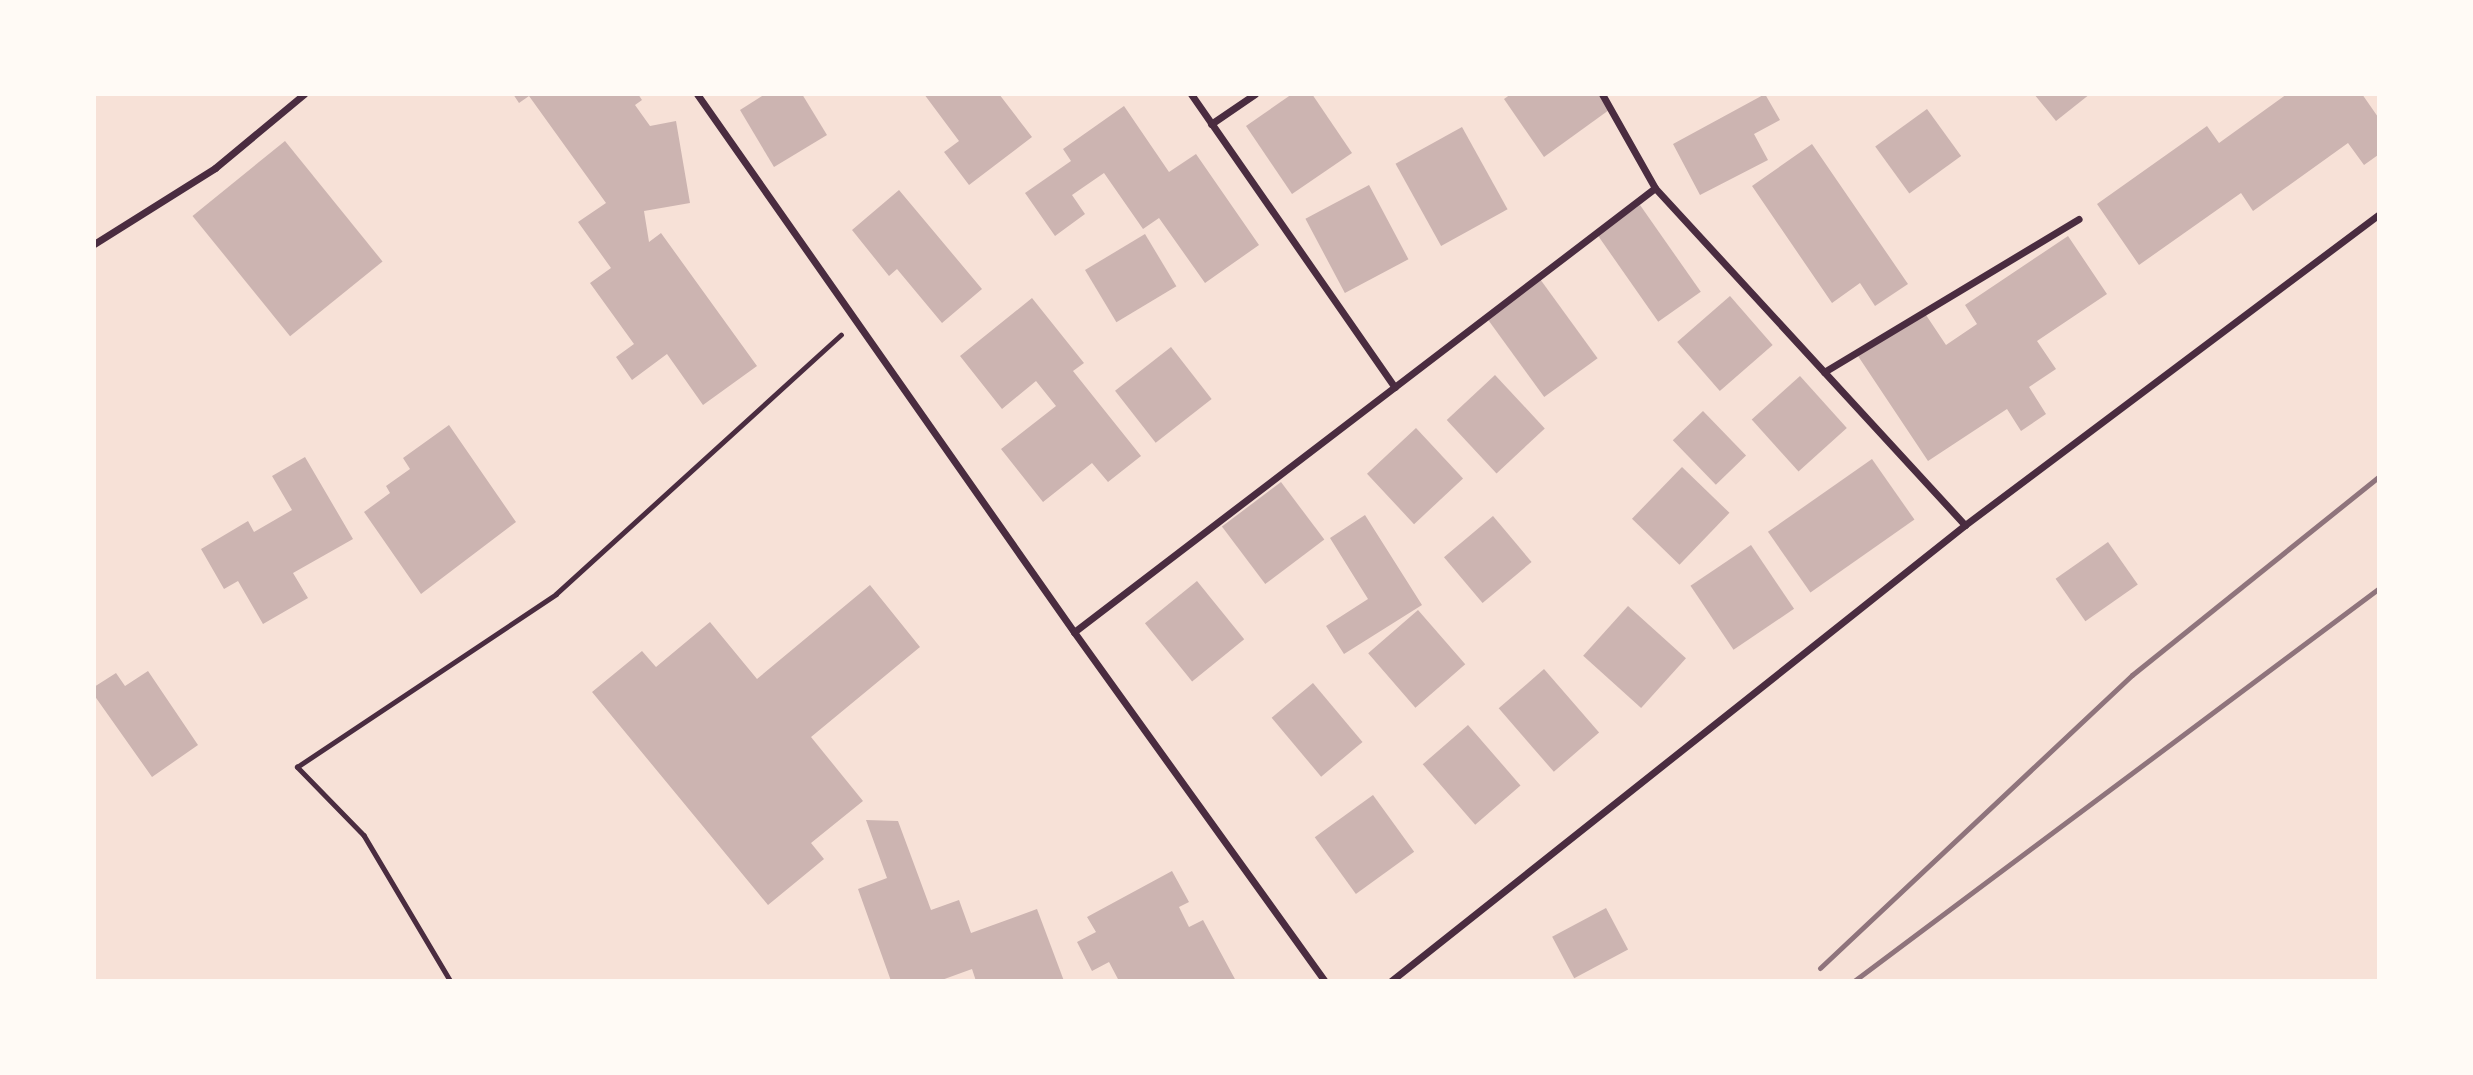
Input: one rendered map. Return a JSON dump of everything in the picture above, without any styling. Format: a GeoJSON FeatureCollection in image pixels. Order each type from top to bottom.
{"type":"FeatureCollection","features":[{"type":"Feature","properties":{"kind":"street"},"geometry":{"type":"LineString","coordinates":[[94,244],[215,168],[304,94]]}},
{"type":"Feature","properties":{"kind":"street"},"geometry":{"type":"LineString","coordinates":[[697,94],[858,320],[1074,632],[1325,981]]}},
{"type":"Feature","properties":{"kind":"street"},"geometry":{"type":"LineString","coordinates":[[1191,94],[1395,387]]}},
{"type":"Feature","properties":{"kind":"street"},"geometry":{"type":"LineString","coordinates":[[1211,124],[1255,94]]}},
{"type":"Feature","properties":{"kind":"street"},"geometry":{"type":"LineString","coordinates":[[1602,94],[1655,188],[1965,525]]}},
{"type":"Feature","properties":{"kind":"street"},"geometry":{"type":"LineString","coordinates":[[1074,632],[1655,188]]}},
{"type":"Feature","properties":{"kind":"street"},"geometry":{"type":"LineString","coordinates":[[1391,981],[1965,525],[2378,215]]}},
{"type":"Feature","properties":{"kind":"street"},"geometry":{"type":"LineString","coordinates":[[1824,372],[2079,219]]}},
{"type":"Feature","properties":{"kind":"path"},"geometry":{"type":"LineString","coordinates":[[450,981],[364,836],[297,767],[556,594],[858,320]]}},
{"type":"Feature","properties":{"kind":"building"},"geometry":{"type":"Polygon","coordinates":[[[513,94],[638,94],[642,100],[635,105],[650,126],[676,121],[690,203],[644,211],[649,242],[661,233],[757,366],[703,405],[667,354],[632,380],[616,357],[634,344],[590,283],[611,268],[578,222],[606,203],[529,96],[519,103],[513,94]]]}},
{"type":"Feature","properties":{"kind":"building"},"geometry":{"type":"Polygon","coordinates":[[[765,94],[802,94],[827,135],[774,167],[740,110],[765,94]]]}},
{"type":"Feature","properties":{"kind":"building"},"geometry":{"type":"Polygon","coordinates":[[[924,94],[999,94],[1032,137],[969,185],[944,152],[959,141],[924,94]]]}},
{"type":"Feature","properties":{"kind":"building"},"geometry":{"type":"Polygon","coordinates":[[[1292,94],[1312,94],[1352,153],[1292,194],[1246,126],[1292,94]]]}},
{"type":"Feature","properties":{"kind":"building"},"geometry":{"type":"Polygon","coordinates":[[[1511,94],[1598,94],[1609,110],[1544,157],[1504,99],[1511,94]]]}},
{"type":"Feature","properties":{"kind":"building"},"geometry":{"type":"Polygon","coordinates":[[[1765,94],[1780,120],[1754,134],[1768,160],[1700,195],[1673,144],[1765,94]]]}},
{"type":"Feature","properties":{"kind":"building"},"geometry":{"type":"Polygon","coordinates":[[[2034,94],[2090,94],[2056,121],[2034,94]]]}},
{"type":"Feature","properties":{"kind":"building"},"geometry":{"type":"Polygon","coordinates":[[[2287,94],[2362,94],[2378,117],[2378,155],[2364,165],[2348,143],[2253,211],[2241,193],[2139,265],[2097,204],[2207,126],[2219,143],[2287,94]]]}},
{"type":"Feature","properties":{"kind":"building"},"geometry":{"type":"Polygon","coordinates":[[[1124,106],[1169,172],[1196,154],[1259,245],[1205,283],[1159,218],[1143,229],[1104,173],[1072,195],[1085,214],[1055,236],[1025,193],[1071,161],[1063,149],[1124,106]]]}},
{"type":"Feature","properties":{"kind":"building"},"geometry":{"type":"Polygon","coordinates":[[[1927,109],[1961,156],[1909,194],[1875,147],[1927,109]]]}},
{"type":"Feature","properties":{"kind":"building"},"geometry":{"type":"Polygon","coordinates":[[[1462,127],[1508,209],[1441,246],[1396,164],[1462,127]]]}},
{"type":"Feature","properties":{"kind":"building"},"geometry":{"type":"Polygon","coordinates":[[[285,141],[383,261],[290,336],[193,216],[285,141]]]}},
{"type":"Feature","properties":{"kind":"building"},"geometry":{"type":"Polygon","coordinates":[[[1812,144],[1908,284],[1875,306],[1860,283],[1832,303],[1752,186],[1812,144]]]}},
{"type":"Feature","properties":{"kind":"building"},"geometry":{"type":"Polygon","coordinates":[[[1369,185],[1408,259],[1345,293],[1305,219],[1369,185]]]}},
{"type":"Feature","properties":{"kind":"building"},"geometry":{"type":"Polygon","coordinates":[[[899,190],[982,289],[942,323],[897,269],[889,276],[852,230],[899,190]]]}},
{"type":"Feature","properties":{"kind":"building"},"geometry":{"type":"Polygon","coordinates":[[[1640,205],[1701,292],[1658,322],[1597,235],[1640,205]]]}},
{"type":"Feature","properties":{"kind":"building"},"geometry":{"type":"Polygon","coordinates":[[[1145,234],[1176,286],[1116,322],[1085,270],[1145,234]]]}},
{"type":"Feature","properties":{"kind":"building"},"geometry":{"type":"Polygon","coordinates":[[[2068,236],[2107,294],[2037,341],[2056,369],[2029,387],[2046,414],[2021,431],[2007,409],[1928,461],[1858,356],[1924,312],[1946,345],[1977,324],[1965,305],[2068,236]]]}},
{"type":"Feature","properties":{"kind":"building"},"geometry":{"type":"Polygon","coordinates":[[[1540,279],[1598,358],[1544,397],[1487,318],[1540,279]]]}},
{"type":"Feature","properties":{"kind":"building"},"geometry":{"type":"Polygon","coordinates":[[[1730,296],[1773,345],[1720,391],[1677,342],[1730,296]]]}},
{"type":"Feature","properties":{"kind":"building"},"geometry":{"type":"Polygon","coordinates":[[[1032,298],[1084,363],[1073,371],[1141,456],[1108,482],[1092,463],[1043,502],[1001,449],[1056,406],[1036,381],[1002,409],[960,356],[1032,298]]]}},
{"type":"Feature","properties":{"kind":"building"},"geometry":{"type":"Polygon","coordinates":[[[1171,347],[1212,399],[1156,443],[1115,391],[1171,347]]]}},
{"type":"Feature","properties":{"kind":"building"},"geometry":{"type":"Polygon","coordinates":[[[1495,375],[1545,428],[1497,473],[1447,420],[1495,375]]]}},
{"type":"Feature","properties":{"kind":"building"},"geometry":{"type":"Polygon","coordinates":[[[1800,376],[1847,428],[1799,472],[1752,419],[1800,376]]]}},
{"type":"Feature","properties":{"kind":"building"},"geometry":{"type":"Polygon","coordinates":[[[1703,411],[1746,456],[1716,485],[1673,440],[1703,411]]]}},
{"type":"Feature","properties":{"kind":"building"},"geometry":{"type":"Polygon","coordinates":[[[449,425],[516,522],[421,594],[364,512],[390,493],[386,486],[410,469],[403,458],[449,425]]]}},
{"type":"Feature","properties":{"kind":"building"},"geometry":{"type":"Polygon","coordinates":[[[1416,428],[1463,478],[1414,524],[1367,474],[1416,428]]]}},
{"type":"Feature","properties":{"kind":"building"},"geometry":{"type":"Polygon","coordinates":[[[305,457],[353,539],[293,573],[308,598],[263,624],[238,581],[224,589],[201,549],[248,521],[254,532],[292,510],[272,476],[305,457]]]}},
{"type":"Feature","properties":{"kind":"building"},"geometry":{"type":"Polygon","coordinates":[[[1872,459],[1914,520],[1810,592],[1768,532],[1872,459]]]}},
{"type":"Feature","properties":{"kind":"building"},"geometry":{"type":"Polygon","coordinates":[[[1682,467],[1729,513],[1679,565],[1632,519],[1682,467]]]}},
{"type":"Feature","properties":{"kind":"building"},"geometry":{"type":"Polygon","coordinates":[[[1281,482],[1324,540],[1265,584],[1222,527],[1281,482]]]}},
{"type":"Feature","properties":{"kind":"building"},"geometry":{"type":"Polygon","coordinates":[[[1365,515],[1422,605],[1344,654],[1326,626],[1368,599],[1330,538],[1365,515]]]}},
{"type":"Feature","properties":{"kind":"building"},"geometry":{"type":"Polygon","coordinates":[[[1493,516],[1532,562],[1483,603],[1444,557],[1493,516]]]}},
{"type":"Feature","properties":{"kind":"building"},"geometry":{"type":"Polygon","coordinates":[[[2108,542],[2138,585],[2085,621],[2056,579],[2108,542]]]}},
{"type":"Feature","properties":{"kind":"building"},"geometry":{"type":"Polygon","coordinates":[[[1751,545],[1794,609],[1734,650],[1690,586],[1751,545]]]}},
{"type":"Feature","properties":{"kind":"building"},"geometry":{"type":"Polygon","coordinates":[[[1197,581],[1244,639],[1192,681],[1145,623],[1197,581]]]}},
{"type":"Feature","properties":{"kind":"building"},"geometry":{"type":"Polygon","coordinates":[[[870,585],[920,647],[811,737],[863,801],[811,843],[824,859],[768,905],[592,692],[642,651],[656,667],[710,622],[757,679],[870,585]]]}},
{"type":"Feature","properties":{"kind":"building"},"geometry":{"type":"Polygon","coordinates":[[[1628,606],[1686,658],[1641,708],[1583,656],[1628,606]]]}},
{"type":"Feature","properties":{"kind":"building"},"geometry":{"type":"Polygon","coordinates":[[[1418,610],[1465,664],[1415,708],[1368,653],[1418,610]]]}},
{"type":"Feature","properties":{"kind":"building"},"geometry":{"type":"Polygon","coordinates":[[[1544,669],[1599,732],[1554,772],[1499,708],[1544,669]]]}},
{"type":"Feature","properties":{"kind":"building"},"geometry":{"type":"Polygon","coordinates":[[[148,671],[198,745],[152,777],[94,695],[94,687],[116,673],[125,686],[148,671]]]}},
{"type":"Feature","properties":{"kind":"building"},"geometry":{"type":"Polygon","coordinates":[[[1313,683],[1362,742],[1321,777],[1272,718],[1313,683]]]}},
{"type":"Feature","properties":{"kind":"building"},"geometry":{"type":"Polygon","coordinates":[[[1468,725],[1520,785],[1475,825],[1423,764],[1468,725]]]}},
{"type":"Feature","properties":{"kind":"building"},"geometry":{"type":"Polygon","coordinates":[[[1373,795],[1414,852],[1356,894],[1315,837],[1373,795]]]}},
{"type":"Feature","properties":{"kind":"building"},"geometry":{"type":"Polygon","coordinates":[[[866,820],[898,821],[931,910],[959,900],[971,933],[1037,909],[1064,981],[976,981],[972,969],[939,981],[891,981],[858,889],[887,878],[866,820]]]}},
{"type":"Feature","properties":{"kind":"building"},"geometry":{"type":"Polygon","coordinates":[[[1172,871],[1189,902],[1179,907],[1189,927],[1203,920],[1236,981],[1119,981],[1109,962],[1092,971],[1077,942],[1096,932],[1087,917],[1172,871]]]}},
{"type":"Feature","properties":{"kind":"building"},"geometry":{"type":"Polygon","coordinates":[[[1606,908],[1628,949],[1574,978],[1552,937],[1606,908]]]}},
{"type":"Feature","properties":{"kind":"railway"},"geometry":{"type":"LineString","coordinates":[[1820,968],[2132,675],[2378,477]]}},
{"type":"Feature","properties":{"kind":"railway"},"geometry":{"type":"LineString","coordinates":[[1854,981],[2378,589]]}}]}
